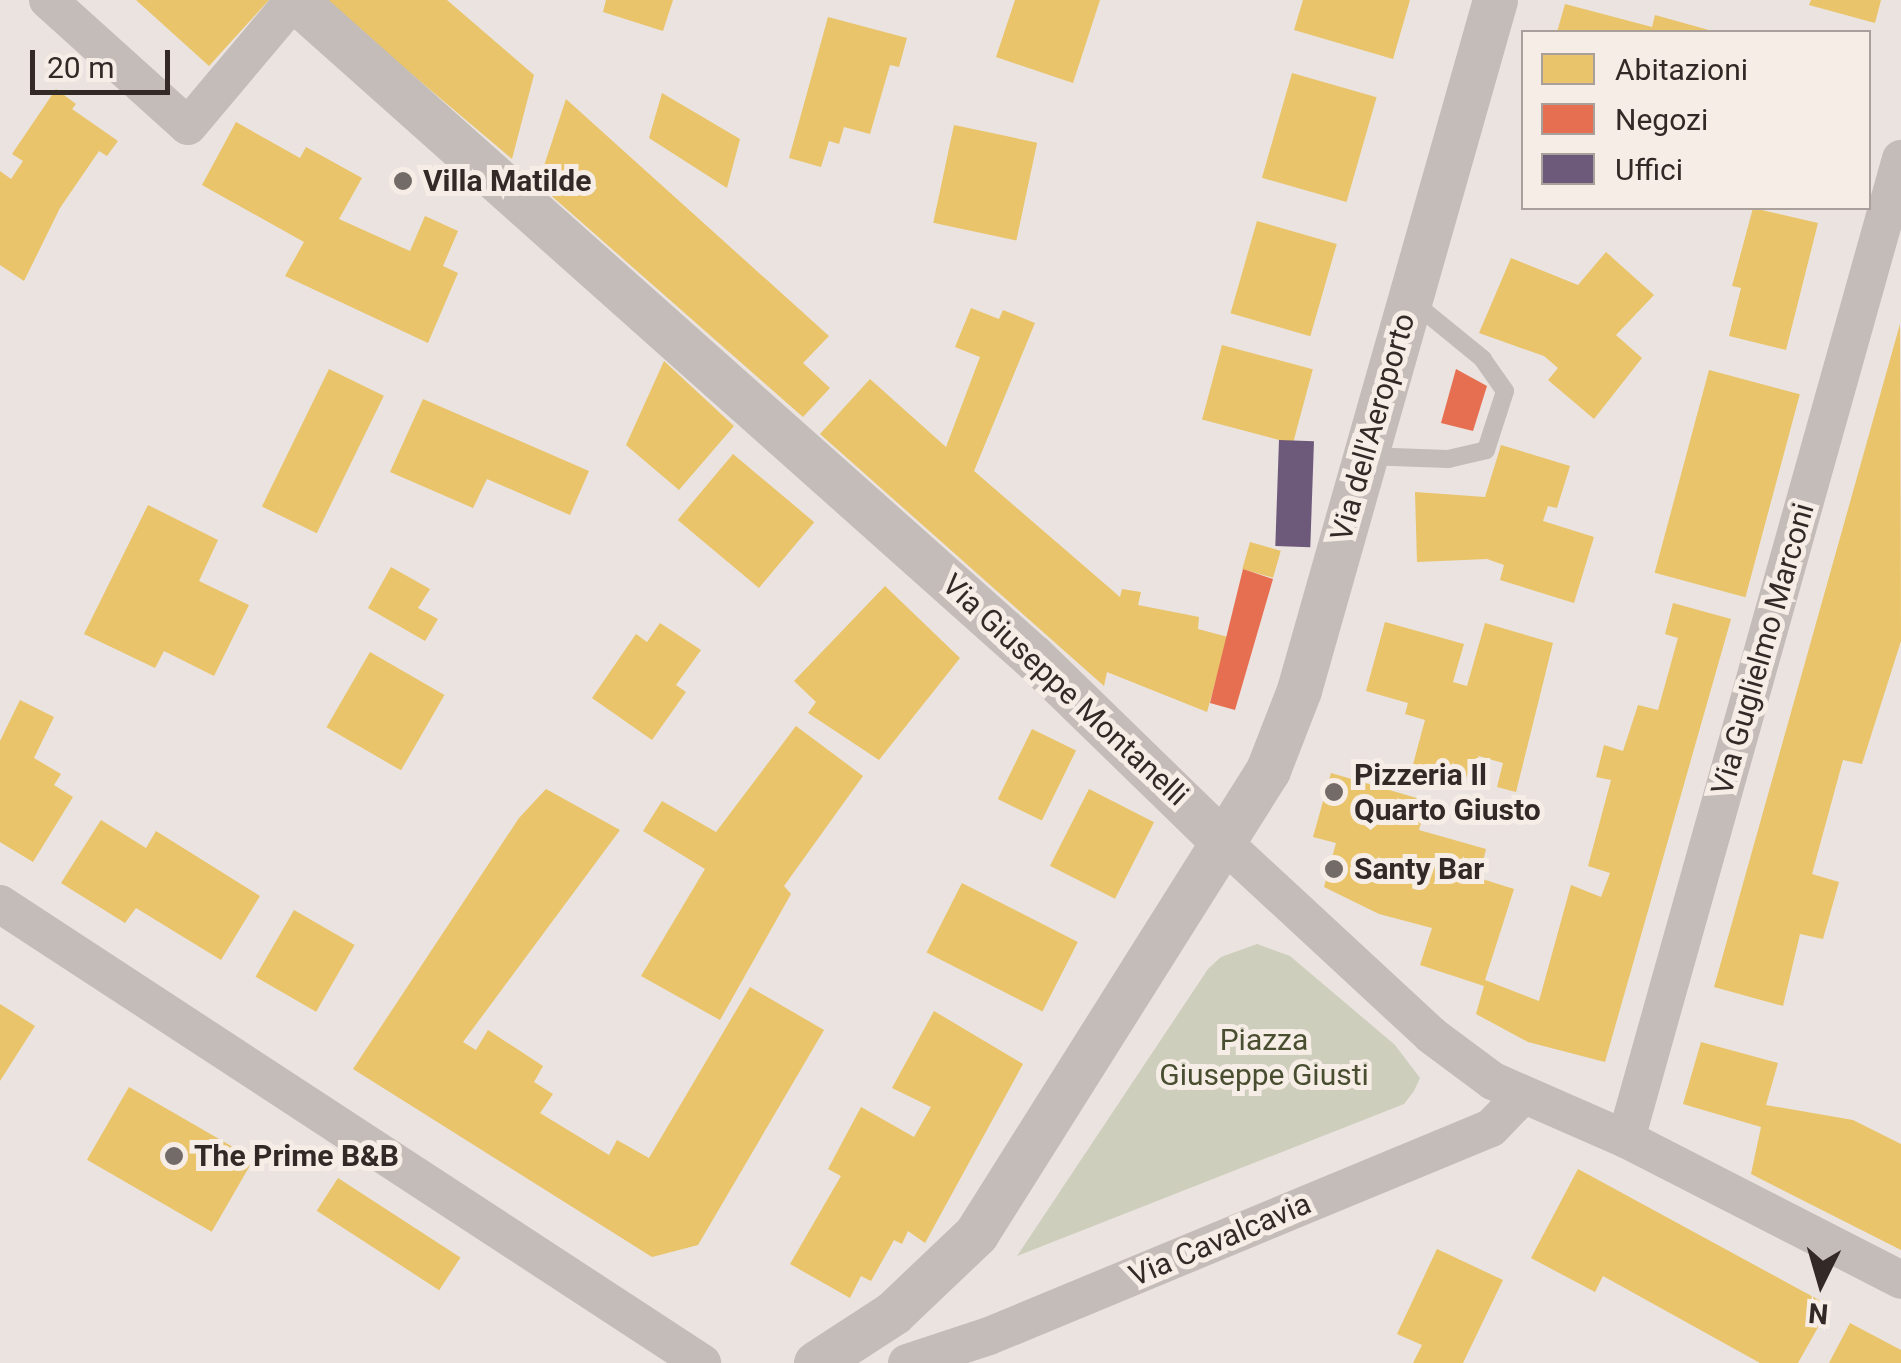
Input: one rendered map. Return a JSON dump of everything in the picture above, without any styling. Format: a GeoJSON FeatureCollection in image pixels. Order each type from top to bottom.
{"type":"FeatureCollection","features":[{"type":"Feature","properties":{"kind":"street"},"geometry":{"type":"LineString","coordinates":[[48,0],[188,126],[295,0]]}},
{"type":"Feature","properties":{"kind":"street","name":"Via Giuseppe Montanelli"},"geometry":{"type":"LineString","coordinates":[[295,0],[1033,657],[1225,844],[1430,1034],[1520,1098],[1626,1139],[1901,1280]]}},
{"type":"Feature","properties":{"kind":"street","name":"Via dell'Aeroporto"},"geometry":{"type":"LineString","coordinates":[[1225,844],[1287,727],[1495,0]]}},
{"type":"Feature","properties":{"kind":"street","name":"Via Guglielmo Marconi"},"geometry":{"type":"LineString","coordinates":[[1626,1139],[1901,159]]}},
{"type":"Feature","properties":{"kind":"street"},"geometry":{"type":"LineString","coordinates":[[816,1363],[893,1314],[976,1234],[1225,844]]}},
{"type":"Feature","properties":{"kind":"street"},"geometry":{"type":"LineString","coordinates":[[0,904],[702,1363]]}},
{"type":"Feature","properties":{"kind":"street","name":"Via Cavalcavia"},"geometry":{"type":"LineString","coordinates":[[907,1363],[1007,1328],[1491,1128],[1520,1098]]}},
{"type":"Feature","properties":{"kind":"lane"},"geometry":{"type":"LineString","coordinates":[[1364,456],[1448,459],[1486,450],[1505,391],[1483,359],[1409,300]]}},
{"type":"Feature","properties":{"kind":"green space","name":"Piazza Giuseppe Giusti"},"geometry":{"type":"Polygon","coordinates":[[[1257,944],[1290,956],[1395,1045],[1420,1078],[1404,1104],[1017,1256],[1208,969],[1221,957],[1257,944]]]}},
{"type":"Feature","properties":{"kind":"building: Abitazioni"},"geometry":{"type":"Polygon","coordinates":[[[136,0],[269,0],[209,66],[136,0]]]}},
{"type":"Feature","properties":{"kind":"building: Abitazioni"},"geometry":{"type":"Polygon","coordinates":[[[324,0],[447,0],[534,75],[512,159],[324,0]]]}},
{"type":"Feature","properties":{"kind":"building: Abitazioni"},"geometry":{"type":"Polygon","coordinates":[[[606,0],[673,0],[663,31],[603,12],[606,0]]]}},
{"type":"Feature","properties":{"kind":"building: Abitazioni"},"geometry":{"type":"Polygon","coordinates":[[[1015,0],[1100,0],[1073,83],[996,57],[1015,0]]]}},
{"type":"Feature","properties":{"kind":"building: Abitazioni"},"geometry":{"type":"Polygon","coordinates":[[[1303,0],[1410,0],[1393,59],[1294,30],[1303,0]]]}},
{"type":"Feature","properties":{"kind":"building: Abitazioni"},"geometry":{"type":"Polygon","coordinates":[[[1811,0],[1881,0],[1875,23],[1809,5],[1811,0]]]}},
{"type":"Feature","properties":{"kind":"building: Abitazioni"},"geometry":{"type":"Polygon","coordinates":[[[1565,4],[1652,27],[1655,15],[1709,30],[1558,30],[1565,4]]]}},
{"type":"Feature","properties":{"kind":"building: Abitazioni"},"geometry":{"type":"Polygon","coordinates":[[[828,17],[907,38],[899,67],[890,65],[870,134],[844,127],[839,144],[829,141],[821,167],[789,158],[828,17]]]}},
{"type":"Feature","properties":{"kind":"building: Abitazioni"},"geometry":{"type":"Polygon","coordinates":[[[1292,73],[1377,97],[1347,202],[1262,178],[1292,73]]]}},
{"type":"Feature","properties":{"kind":"building: Abitazioni"},"geometry":{"type":"Polygon","coordinates":[[[56,89],[76,104],[72,109],[118,141],[107,156],[99,151],[60,208],[24,281],[0,265],[0,171],[11,179],[23,161],[12,154],[56,89]]]}},
{"type":"Feature","properties":{"kind":"building: Abitazioni"},"geometry":{"type":"Polygon","coordinates":[[[662,93],[740,139],[727,188],[649,138],[662,93]]]}},
{"type":"Feature","properties":{"kind":"building: Abitazioni"},"geometry":{"type":"Polygon","coordinates":[[[566,99],[829,336],[803,363],[830,388],[803,417],[538,184],[566,99]]]}},
{"type":"Feature","properties":{"kind":"building: Abitazioni"},"geometry":{"type":"Polygon","coordinates":[[[236,122],[300,158],[306,147],[362,178],[339,219],[410,251],[425,216],[458,231],[443,266],[458,273],[428,343],[285,276],[304,242],[202,185],[236,122]]]}},
{"type":"Feature","properties":{"kind":"building: Abitazioni"},"geometry":{"type":"Polygon","coordinates":[[[954,125],[1037,143],[1016,240],[933,223],[954,125]]]}},
{"type":"Feature","properties":{"kind":"building: Abitazioni"},"geometry":{"type":"Polygon","coordinates":[[[1752,210],[1818,223],[1786,350],[1729,336],[1741,288],[1732,286],[1752,210]]]}},
{"type":"Feature","properties":{"kind":"building: Abitazioni"},"geometry":{"type":"Polygon","coordinates":[[[1257,221],[1337,244],[1310,336],[1231,313],[1257,221]]]}},
{"type":"Feature","properties":{"kind":"building: Abitazioni"},"geometry":{"type":"Polygon","coordinates":[[[1606,252],[1654,295],[1616,335],[1642,358],[1594,419],[1548,380],[1558,368],[1544,356],[1479,333],[1511,258],[1578,285],[1606,252]]]}},
{"type":"Feature","properties":{"kind":"building: Abitazioni"},"geometry":{"type":"Polygon","coordinates":[[[971,308],[999,319],[1003,310],[1035,323],[974,471],[1120,597],[1122,589],[1141,592],[1138,605],[1199,617],[1198,629],[1228,637],[1207,712],[1107,672],[1104,686],[820,434],[870,379],[946,447],[980,357],[955,347],[971,308]]]}},
{"type":"Feature","properties":{"kind":"building: Abitazioni"},"geometry":{"type":"Polygon","coordinates":[[[1900,324],[1901,641],[1862,764],[1843,760],[1812,874],[1839,882],[1823,939],[1800,934],[1783,1006],[1714,987],[1900,324]]]}},
{"type":"Feature","properties":{"kind":"building: Abitazioni"},"geometry":{"type":"Polygon","coordinates":[[[1222,345],[1313,369],[1293,444],[1202,419],[1222,345]]]}},
{"type":"Feature","properties":{"kind":"building: Abitazioni"},"geometry":{"type":"Polygon","coordinates":[[[664,361],[734,426],[679,490],[626,445],[664,361]]]}},
{"type":"Feature","properties":{"kind":"building: Abitazioni"},"geometry":{"type":"Polygon","coordinates":[[[329,369],[384,396],[317,533],[262,507],[329,369]]]}},
{"type":"Feature","properties":{"kind":"building: Abitazioni"},"geometry":{"type":"Polygon","coordinates":[[[1709,370],[1800,394],[1745,597],[1655,573],[1709,370]]]}},
{"type":"Feature","properties":{"kind":"building: Abitazioni"},"geometry":{"type":"Polygon","coordinates":[[[423,399],[589,471],[570,515],[487,479],[473,508],[390,472],[423,399]]]}},
{"type":"Feature","properties":{"kind":"building: Abitazioni"},"geometry":{"type":"Polygon","coordinates":[[[1501,445],[1570,466],[1557,508],[1548,506],[1543,521],[1594,537],[1574,603],[1500,580],[1504,565],[1487,559],[1417,562],[1415,492],[1485,497],[1501,445]]]}},
{"type":"Feature","properties":{"kind":"building: Abitazioni"},"geometry":{"type":"Polygon","coordinates":[[[733,454],[814,522],[759,588],[678,520],[733,454]]]}},
{"type":"Feature","properties":{"kind":"building: Abitazioni"},"geometry":{"type":"Polygon","coordinates":[[[148,505],[218,540],[199,581],[249,605],[214,676],[164,651],[155,668],[84,634],[148,505]]]}},
{"type":"Feature","properties":{"kind":"building: Abitazioni"},"geometry":{"type":"Polygon","coordinates":[[[1250,542],[1281,551],[1273,578],[1242,569],[1250,542]]]}},
{"type":"Feature","properties":{"kind":"building: Abitazioni"},"geometry":{"type":"Polygon","coordinates":[[[391,567],[430,589],[418,608],[438,619],[425,641],[368,608],[391,567]]]}},
{"type":"Feature","properties":{"kind":"building: Abitazioni"},"geometry":{"type":"Polygon","coordinates":[[[885,586],[960,658],[879,760],[808,713],[816,702],[794,681],[885,586]]]}},
{"type":"Feature","properties":{"kind":"building: Abitazioni"},"geometry":{"type":"Polygon","coordinates":[[[1673,603],[1731,619],[1605,1062],[1528,1042],[1476,1014],[1484,986],[1420,965],[1432,928],[1379,914],[1324,887],[1336,843],[1313,837],[1331,773],[1427,801],[1419,830],[1486,849],[1479,878],[1514,889],[1485,980],[1539,1001],[1571,885],[1601,897],[1610,873],[1588,866],[1611,780],[1596,777],[1604,745],[1623,751],[1638,705],[1658,710],[1678,638],[1665,634],[1673,603]]]}},
{"type":"Feature","properties":{"kind":"building: Abitazioni"},"geometry":{"type":"Polygon","coordinates":[[[1385,622],[1464,644],[1453,682],[1467,686],[1485,623],[1553,643],[1516,792],[1497,787],[1503,763],[1479,756],[1463,783],[1412,768],[1425,720],[1405,714],[1408,703],[1366,691],[1385,622]]]}},
{"type":"Feature","properties":{"kind":"building: Abitazioni"},"geometry":{"type":"Polygon","coordinates":[[[660,623],[701,650],[676,685],[686,692],[652,740],[592,698],[636,634],[647,642],[660,623]]]}},
{"type":"Feature","properties":{"kind":"building: Abitazioni"},"geometry":{"type":"Polygon","coordinates":[[[370,652],[444,695],[401,770],[326,727],[370,652]]]}},
{"type":"Feature","properties":{"kind":"building: Abitazioni"},"geometry":{"type":"Polygon","coordinates":[[[20,700],[54,717],[34,758],[61,774],[54,785],[73,797],[33,862],[0,842],[0,741],[20,700]]]}},
{"type":"Feature","properties":{"kind":"building: Abitazioni"},"geometry":{"type":"Polygon","coordinates":[[[796,726],[863,776],[784,886],[791,894],[720,1020],[641,976],[705,869],[643,831],[662,801],[716,832],[796,726]]]}},
{"type":"Feature","properties":{"kind":"building: Abitazioni"},"geometry":{"type":"Polygon","coordinates":[[[1032,729],[1076,750],[1042,821],[998,799],[1032,729]]]}},
{"type":"Feature","properties":{"kind":"building: Abitazioni"},"geometry":{"type":"Polygon","coordinates":[[[546,789],[620,830],[463,1042],[476,1050],[488,1030],[543,1066],[534,1082],[553,1094],[540,1113],[609,1155],[617,1140],[649,1158],[750,987],[824,1030],[698,1245],[652,1257],[353,1069],[519,818],[546,789]]]}},
{"type":"Feature","properties":{"kind":"building: Abitazioni"},"geometry":{"type":"Polygon","coordinates":[[[1089,789],[1154,822],[1115,899],[1050,866],[1089,789]]]}},
{"type":"Feature","properties":{"kind":"building: Abitazioni"},"geometry":{"type":"Polygon","coordinates":[[[101,820],[146,848],[156,831],[260,896],[221,960],[136,908],[125,923],[61,883],[101,820]]]}},
{"type":"Feature","properties":{"kind":"building: Abitazioni"},"geometry":{"type":"Polygon","coordinates":[[[962,883],[1078,942],[1042,1012],[927,952],[962,883]]]}},
{"type":"Feature","properties":{"kind":"building: Abitazioni"},"geometry":{"type":"Polygon","coordinates":[[[294,910],[355,945],[316,1012],[256,977],[294,910]]]}},
{"type":"Feature","properties":{"kind":"building: Abitazioni"},"geometry":{"type":"Polygon","coordinates":[[[0,1004],[35,1026],[0,1081],[0,1004]]]}},
{"type":"Feature","properties":{"kind":"building: Abitazioni"},"geometry":{"type":"Polygon","coordinates":[[[934,1011],[1023,1064],[925,1243],[908,1231],[902,1244],[894,1240],[871,1281],[861,1276],[850,1298],[790,1264],[841,1176],[828,1169],[861,1107],[914,1137],[931,1107],[892,1088],[934,1011]]]}},
{"type":"Feature","properties":{"kind":"building: Abitazioni"},"geometry":{"type":"Polygon","coordinates":[[[1701,1042],[1778,1063],[1766,1105],[1853,1120],[1901,1144],[1901,1250],[1751,1174],[1761,1127],[1683,1104],[1701,1042]]]}},
{"type":"Feature","properties":{"kind":"building: Abitazioni"},"geometry":{"type":"Polygon","coordinates":[[[129,1087],[254,1159],[212,1232],[87,1160],[129,1087]]]}},
{"type":"Feature","properties":{"kind":"building: Abitazioni"},"geometry":{"type":"Polygon","coordinates":[[[1578,1169],[1830,1306],[1798,1363],[1760,1363],[1603,1276],[1595,1292],[1531,1258],[1578,1169]]]}},
{"type":"Feature","properties":{"kind":"building: Abitazioni"},"geometry":{"type":"Polygon","coordinates":[[[338,1178],[460,1258],[439,1290],[317,1211],[338,1178]]]}},
{"type":"Feature","properties":{"kind":"building: Abitazioni"},"geometry":{"type":"Polygon","coordinates":[[[1437,1249],[1503,1280],[1463,1363],[1413,1363],[1422,1345],[1397,1334],[1437,1249]]]}},
{"type":"Feature","properties":{"kind":"building: Abitazioni"},"geometry":{"type":"Polygon","coordinates":[[[1850,1323],[1901,1350],[1901,1363],[1829,1363],[1850,1323]]]}},
{"type":"Feature","properties":{"kind":"building: Negozi"},"geometry":{"type":"Polygon","coordinates":[[[1456,369],[1487,386],[1473,431],[1441,423],[1456,369]]]}},
{"type":"Feature","properties":{"kind":"building: Negozi"},"geometry":{"type":"Polygon","coordinates":[[[1243,569],[1273,579],[1235,710],[1210,703],[1243,569]]]}},
{"type":"Feature","properties":{"kind":"building: Uffici"},"geometry":{"type":"Polygon","coordinates":[[[1279,440],[1314,441],[1310,547],[1275,546],[1279,440]]]}},
{"type":"Feature","properties":{"kind":"place","name":"Villa Matilde"},"geometry":{"type":"Point","coordinates":[403,181]}},
{"type":"Feature","properties":{"kind":"place","name":"Pizzeria Il Quarto Giusto"},"geometry":{"type":"Point","coordinates":[1334,792]}},
{"type":"Feature","properties":{"kind":"place","name":"Santy Bar"},"geometry":{"type":"Point","coordinates":[1334,869]}},
{"type":"Feature","properties":{"kind":"place","name":"The Prime B&B"},"geometry":{"type":"Point","coordinates":[174,1156]}}]}
